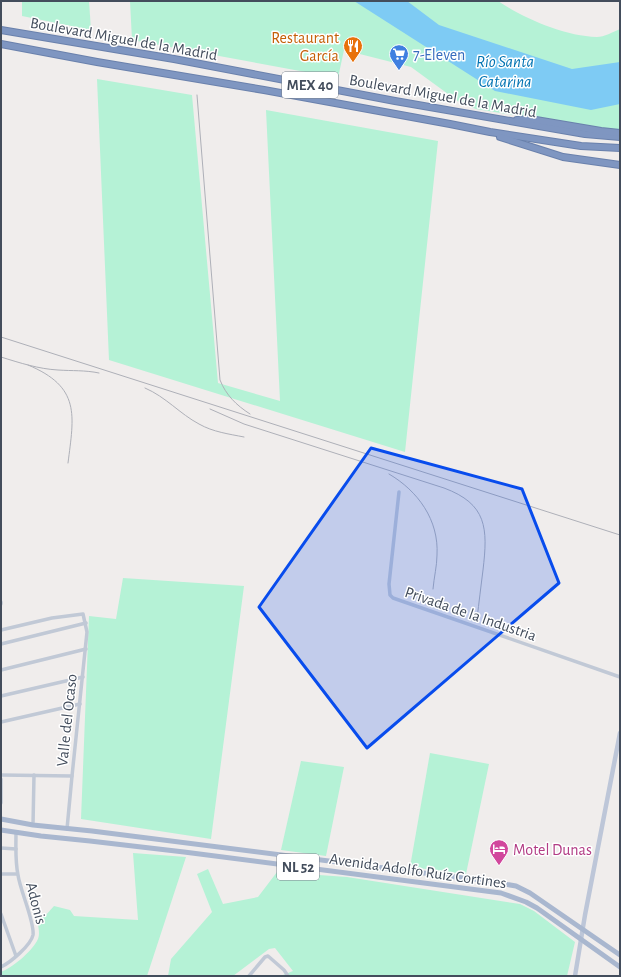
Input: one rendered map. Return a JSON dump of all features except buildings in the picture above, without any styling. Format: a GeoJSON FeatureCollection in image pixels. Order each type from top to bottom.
{"type":"FeatureCollection","features":[{"type":"Feature","properties":{"kind":"highway","name":"Boulevard Miguel de la Madrid"},"geometry":{"type":"LineString","coordinates":[[1,30],[174,59],[395,101],[585,134],[620,137]]}},
{"type":"Feature","properties":{"kind":"highway","name":"Boulevard Miguel de la Madrid"},"geometry":{"type":"LineString","coordinates":[[1,44],[103,63],[278,92],[490,132],[581,146],[620,148]]}},
{"type":"Feature","properties":{"kind":"highway"},"geometry":{"type":"LineString","coordinates":[[514,121],[530,119],[620,133]]}},
{"type":"Feature","properties":{"kind":"highway"},"geometry":{"type":"LineString","coordinates":[[490,132],[563,157],[620,165]]}},
{"type":"Feature","properties":{"kind":"main road","name":"Avenida Adolfo Ruíz Cortines"},"geometry":{"type":"LineString","coordinates":[[1,819],[33,825],[516,886],[530,893],[620,955]]}},
{"type":"Feature","properties":{"kind":"main road","name":"Avenida Adolfo Ruíz Cortines"},"geometry":{"type":"LineString","coordinates":[[1,830],[501,893],[526,902],[620,968]]}},
{"type":"Feature","properties":{"kind":"street","name":"Privada de la Industria"},"geometry":{"type":"LineString","coordinates":[[399,492],[389,584],[390,595],[393,598],[620,677]]}},
{"type":"Feature","properties":{"kind":"street","name":"Valle del Ocaso"},"geometry":{"type":"LineString","coordinates":[[1,630],[52,618],[83,614],[86,623],[86,649],[67,829]]}},
{"type":"Feature","properties":{"kind":"street"},"geometry":{"type":"LineString","coordinates":[[1,644],[86,623]]}},
{"type":"Feature","properties":{"kind":"street"},"geometry":{"type":"LineString","coordinates":[[1,670],[86,649]]}},
{"type":"Feature","properties":{"kind":"street"},"geometry":{"type":"LineString","coordinates":[[1,696],[83,677]]}},
{"type":"Feature","properties":{"kind":"street"},"geometry":{"type":"LineString","coordinates":[[1,722],[80,704]]}},
{"type":"Feature","properties":{"kind":"street"},"geometry":{"type":"LineString","coordinates":[[575,976],[582,929],[620,733]]}},
{"type":"Feature","properties":{"kind":"street"},"geometry":{"type":"LineString","coordinates":[[1,775],[72,776]]}},
{"type":"Feature","properties":{"kind":"street"},"geometry":{"type":"LineString","coordinates":[[33,825],[34,775]]}},
{"type":"Feature","properties":{"kind":"street"},"geometry":{"type":"LineString","coordinates":[[1,780],[1,803]]}},
{"type":"Feature","properties":{"kind":"street","name":"Adonis"},"geometry":{"type":"LineString","coordinates":[[1,967],[16,956],[30,942],[33,935],[17,874],[16,832]]}},
{"type":"Feature","properties":{"kind":"street"},"geometry":{"type":"LineString","coordinates":[[1,848],[16,849]]}},
{"type":"Feature","properties":{"kind":"street"},"geometry":{"type":"LineString","coordinates":[[1,874],[17,874]]}},
{"type":"Feature","properties":{"kind":"street"},"geometry":{"type":"LineString","coordinates":[[1,914],[16,956]]}},
{"type":"Feature","properties":{"kind":"street"},"geometry":{"type":"LineString","coordinates":[[251,975],[261,961],[268,956],[284,970],[288,976]]}},
{"type":"Feature","properties":{"kind":"highlighted area"},"geometry":{"type":"Polygon","coordinates":[[[371,448],[522,489],[559,583],[367,748],[259,607],[371,448]]]}},
{"type":"Feature","properties":{"kind":"green space"},"geometry":{"type":"Polygon","coordinates":[[[22,1],[89,1],[91,30],[22,16],[22,1]]]}},
{"type":"Feature","properties":{"kind":"green space"},"geometry":{"type":"Polygon","coordinates":[[[130,1],[498,1],[532,20],[558,30],[584,36],[600,37],[620,29],[620,132],[476,109],[459,102],[411,67],[344,50],[338,78],[132,40],[130,1]]]}},
{"type":"Feature","properties":{"kind":"green space"},"geometry":{"type":"Polygon","coordinates":[[[97,79],[192,95],[218,383],[280,401],[266,110],[438,141],[405,452],[109,360],[97,79]]]}},
{"type":"Feature","properties":{"kind":"green space"},"geometry":{"type":"Polygon","coordinates":[[[123,578],[244,586],[211,839],[81,819],[89,616],[116,619],[123,578]]]}},
{"type":"Feature","properties":{"kind":"green space"},"geometry":{"type":"Polygon","coordinates":[[[430,753],[489,764],[466,874],[410,867],[430,753]]]}},
{"type":"Feature","properties":{"kind":"green space"},"geometry":{"type":"Polygon","coordinates":[[[301,761],[344,767],[326,856],[281,850],[301,761]]]}},
{"type":"Feature","properties":{"kind":"green space"},"geometry":{"type":"Polygon","coordinates":[[[133,853],[186,857],[147,976],[1,976],[1,972],[26,955],[34,945],[39,936],[37,919],[45,916],[54,906],[70,910],[74,916],[138,920],[133,853]]]}},
{"type":"Feature","properties":{"kind":"green space"},"geometry":{"type":"Polygon","coordinates":[[[208,869],[223,904],[258,897],[277,872],[347,877],[520,904],[534,911],[575,942],[567,976],[283,976],[293,971],[275,948],[269,949],[233,976],[168,976],[171,959],[212,912],[197,874],[208,869]]]}},
{"type":"Feature","properties":{"kind":"water","name":"Río Santa Catarina"},"geometry":{"type":"Polygon","coordinates":[[[354,1],[407,1],[439,25],[572,69],[620,62],[620,104],[591,110],[495,91],[354,1]]]}},
{"type":"Feature","properties":{"kind":"railway"},"geometry":{"type":"LineString","coordinates":[[197,95],[220,380],[232,399],[250,414]]}},
{"type":"Feature","properties":{"kind":"railway"},"geometry":{"type":"LineString","coordinates":[[1,337],[620,535]]}},
{"type":"Feature","properties":{"kind":"railway"},"geometry":{"type":"LineString","coordinates":[[1,357],[44,368],[99,373]]}},
{"type":"Feature","properties":{"kind":"railway"},"geometry":{"type":"LineString","coordinates":[[28,365],[45,374],[57,383],[66,393],[70,404],[72,417],[72,431],[68,463]]}},
{"type":"Feature","properties":{"kind":"railway"},"geometry":{"type":"LineString","coordinates":[[145,388],[160,396],[204,427],[244,437]]}},
{"type":"Feature","properties":{"kind":"railway"},"geometry":{"type":"LineString","coordinates":[[210,409],[244,424],[444,488],[458,494],[469,502],[477,510],[482,519],[485,542],[485,555],[477,619]]}},
{"type":"Feature","properties":{"kind":"railway"},"geometry":{"type":"LineString","coordinates":[[389,474],[409,489],[425,508],[430,518],[437,542],[437,559],[433,589]]}},
{"type":"Feature","properties":{"kind":"place","name":"Restaurant García"},"geometry":{"type":"Point","coordinates":[353,63]}},
{"type":"Feature","properties":{"kind":"place","name":"7-Eleven"},"geometry":{"type":"Point","coordinates":[399,71]}},
{"type":"Feature","properties":{"kind":"place","name":"Motel Dunas"},"geometry":{"type":"Point","coordinates":[499,866]}}]}
